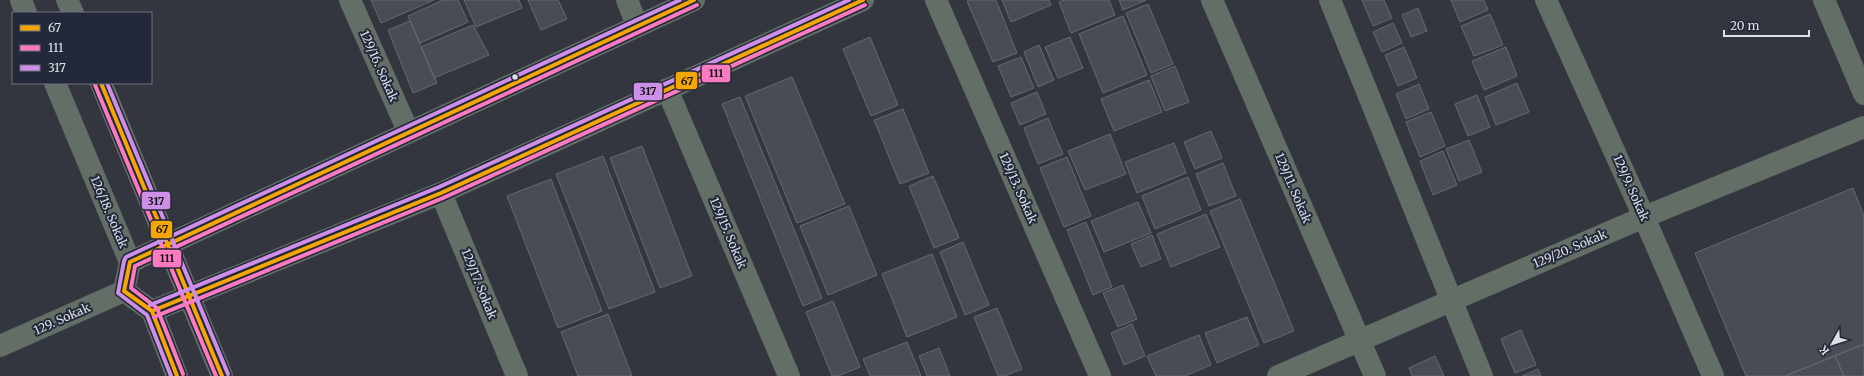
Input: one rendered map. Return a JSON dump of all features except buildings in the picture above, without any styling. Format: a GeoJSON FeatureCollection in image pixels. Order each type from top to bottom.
{"type":"FeatureCollection","features":[{"type":"Feature","properties":{"kind":"street"},"geometry":{"type":"LineString","coordinates":[[21,0],[26,12]]}},
{"type":"Feature","properties":{"kind":"street"},"geometry":{"type":"LineString","coordinates":[[67,0],[73,12]]}},
{"type":"Feature","properties":{"kind":"street","name":"129/16. Sokak"},"geometry":{"type":"LineString","coordinates":[[350,0],[408,131]]}},
{"type":"Feature","properties":{"kind":"street"},"geometry":{"type":"LineString","coordinates":[[627,0],[638,25]]}},
{"type":"Feature","properties":{"kind":"street"},"geometry":{"type":"LineString","coordinates":[[130,262],[408,131],[694,0]]}},
{"type":"Feature","properties":{"kind":"street"},"geometry":{"type":"LineString","coordinates":[[152,311],[441,193],[863,0]]}},
{"type":"Feature","properties":{"kind":"street","name":"129/13. Sokak"},"geometry":{"type":"LineString","coordinates":[[936,0],[1100,376]]}},
{"type":"Feature","properties":{"kind":"street","name":"129/11. Sokak"},"geometry":{"type":"LineString","coordinates":[[1212,0],[1375,376]]}},
{"type":"Feature","properties":{"kind":"street"},"geometry":{"type":"LineString","coordinates":[[1330,0],[1482,376]]}},
{"type":"Feature","properties":{"kind":"street","name":"129/9. Sokak"},"geometry":{"type":"LineString","coordinates":[[1546,0],[1644,217],[1713,376]]}},
{"type":"Feature","properties":{"kind":"street"},"geometry":{"type":"LineString","coordinates":[[1824,0],[1864,94]]}},
{"type":"Feature","properties":{"kind":"street","name":"126/18. Sokak"},"geometry":{"type":"LineString","coordinates":[[56,84],[130,262],[124,291]]}},
{"type":"Feature","properties":{"kind":"street"},"geometry":{"type":"LineString","coordinates":[[102,84],[222,376]]}},
{"type":"Feature","properties":{"kind":"street","name":"129/15. Sokak"},"geometry":{"type":"LineString","coordinates":[[667,89],[789,376]]}},
{"type":"Feature","properties":{"kind":"street","name":"129/20. Sokak"},"geometry":{"type":"LineString","coordinates":[[1278,376],[1644,217],[1864,128]]}},
{"type":"Feature","properties":{"kind":"street","name":"129/17. Sokak"},"geometry":{"type":"LineString","coordinates":[[441,193],[517,376]]}},
{"type":"Feature","properties":{"kind":"street"},"geometry":{"type":"LineString","coordinates":[[124,291],[152,311],[177,376]]}},
{"type":"Feature","properties":{"kind":"street","name":"129. Sokak"},"geometry":{"type":"LineString","coordinates":[[0,346],[124,291]]}},
{"type":"Feature","properties":{"kind":"transit line","name":"317"},"geometry":{"type":"LineString","coordinates":[[171,376],[147,315],[118,293],[126,257],[680,0]]}},
{"type":"Feature","properties":{"kind":"transit line","name":"67"},"geometry":{"type":"LineString","coordinates":[[177,376],[152,311],[124,291],[130,262],[694,0]]}},
{"type":"Feature","properties":{"kind":"transit line","name":"317"},"geometry":{"type":"LineString","coordinates":[[150,305],[439,187],[849,0]]}},
{"type":"Feature","properties":{"kind":"transit line","name":"67"},"geometry":{"type":"LineString","coordinates":[[152,311],[441,193],[863,0]]}},
{"type":"Feature","properties":{"kind":"transit line","name":"111"},"geometry":{"type":"LineString","coordinates":[[183,374],[157,308],[131,288],[135,266],[697,5]]}},
{"type":"Feature","properties":{"kind":"transit line","name":"111"},"geometry":{"type":"LineString","coordinates":[[154,317],[443,198],[865,5]]}},
{"type":"Feature","properties":{"kind":"transit line","name":"67"},"geometry":{"type":"LineString","coordinates":[[101,84],[222,376]]}},
{"type":"Feature","properties":{"kind":"transit line","name":"317"},"geometry":{"type":"LineString","coordinates":[[107,84],[228,374]]}},
{"type":"Feature","properties":{"kind":"transit line","name":"111"},"geometry":{"type":"LineString","coordinates":[[95,85],[216,376]]}}]}
